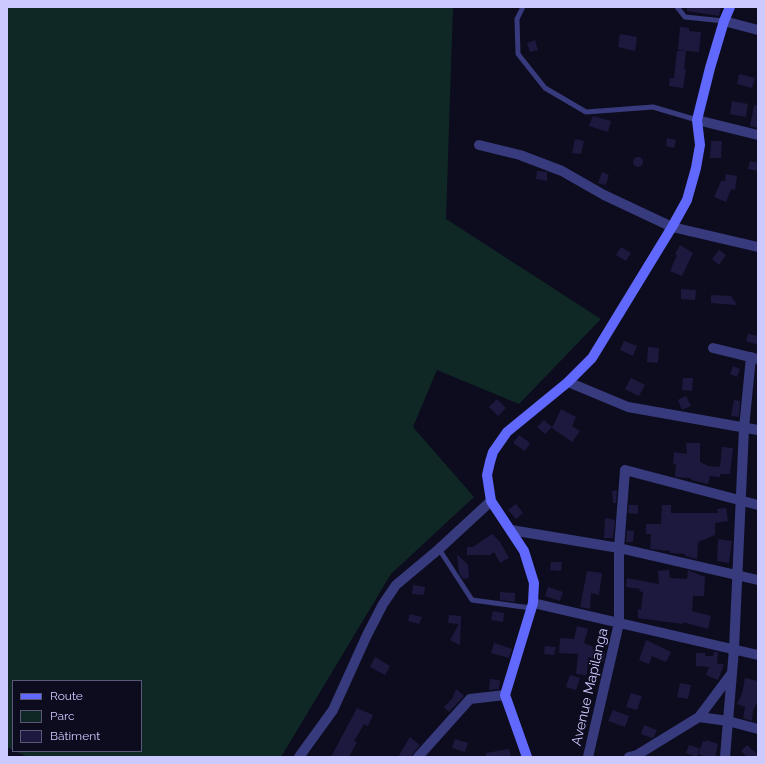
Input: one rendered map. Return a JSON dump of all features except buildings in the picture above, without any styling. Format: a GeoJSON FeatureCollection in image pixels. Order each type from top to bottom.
{"type":"FeatureCollection","features":[{"type":"Feature","properties":{"kind":"street"},"geometry":{"type":"LineString","coordinates":[[527,757],[506,695],[532,606],[534,583],[524,551],[492,501],[487,475],[493,452],[497,444],[507,432],[568,382],[592,358],[672,228],[687,200],[696,168],[700,145],[697,120],[724,21],[730,7]]}},
{"type":"Feature","properties":{"kind":"street"},"geometry":{"type":"LineString","coordinates":[[724,21],[758,30]]}},
{"type":"Feature","properties":{"kind":"street"},"geometry":{"type":"LineString","coordinates":[[697,120],[758,135]]}},
{"type":"Feature","properties":{"kind":"street"},"geometry":{"type":"LineString","coordinates":[[479,145],[520,155],[562,171],[604,195],[672,228],[758,247]]}},
{"type":"Feature","properties":{"kind":"street"},"geometry":{"type":"LineString","coordinates":[[713,348],[754,358],[744,428],[734,649],[725,757]]}},
{"type":"Feature","properties":{"kind":"street"},"geometry":{"type":"LineString","coordinates":[[568,382],[628,407],[758,430]]}},
{"type":"Feature","properties":{"kind":"street","name":"Avenue Mapilanga"},"geometry":{"type":"LineString","coordinates":[[588,757],[619,623],[619,548],[625,470],[740,501]]}},
{"type":"Feature","properties":{"kind":"street"},"geometry":{"type":"LineString","coordinates":[[299,757],[333,710],[383,604],[396,585],[439,549],[492,501]]}},
{"type":"Feature","properties":{"kind":"street"},"geometry":{"type":"LineString","coordinates":[[740,501],[758,505]]}},
{"type":"Feature","properties":{"kind":"street"},"geometry":{"type":"LineString","coordinates":[[511,530],[619,548],[738,574],[758,580]]}},
{"type":"Feature","properties":{"kind":"street"},"geometry":{"type":"LineString","coordinates":[[532,606],[619,623],[758,655]]}},
{"type":"Feature","properties":{"kind":"street"},"geometry":{"type":"LineString","coordinates":[[634,756],[699,717],[732,673]]}},
{"type":"Feature","properties":{"kind":"street"},"geometry":{"type":"LineString","coordinates":[[418,757],[470,699],[506,695]]}},
{"type":"Feature","properties":{"kind":"street"},"geometry":{"type":"LineString","coordinates":[[699,717],[728,721],[758,729]]}},
{"type":"Feature","properties":{"kind":"lane"},"geometry":{"type":"LineString","coordinates":[[523,7],[517,19],[518,54],[546,88],[586,112],[653,107],[697,120]]}},
{"type":"Feature","properties":{"kind":"lane"},"geometry":{"type":"LineString","coordinates":[[677,7],[685,17],[724,21]]}},
{"type":"Feature","properties":{"kind":"lane"},"geometry":{"type":"LineString","coordinates":[[439,549],[472,600],[532,606]]}},
{"type":"Feature","properties":{"kind":"green space"},"geometry":{"type":"Polygon","coordinates":[[[7,7],[453,7],[446,219],[601,319],[519,404],[437,370],[413,427],[474,497],[391,574],[281,757],[28,757],[17,752],[142,752],[142,680],[12,680],[12,750],[7,747],[7,7]]]}}]}
